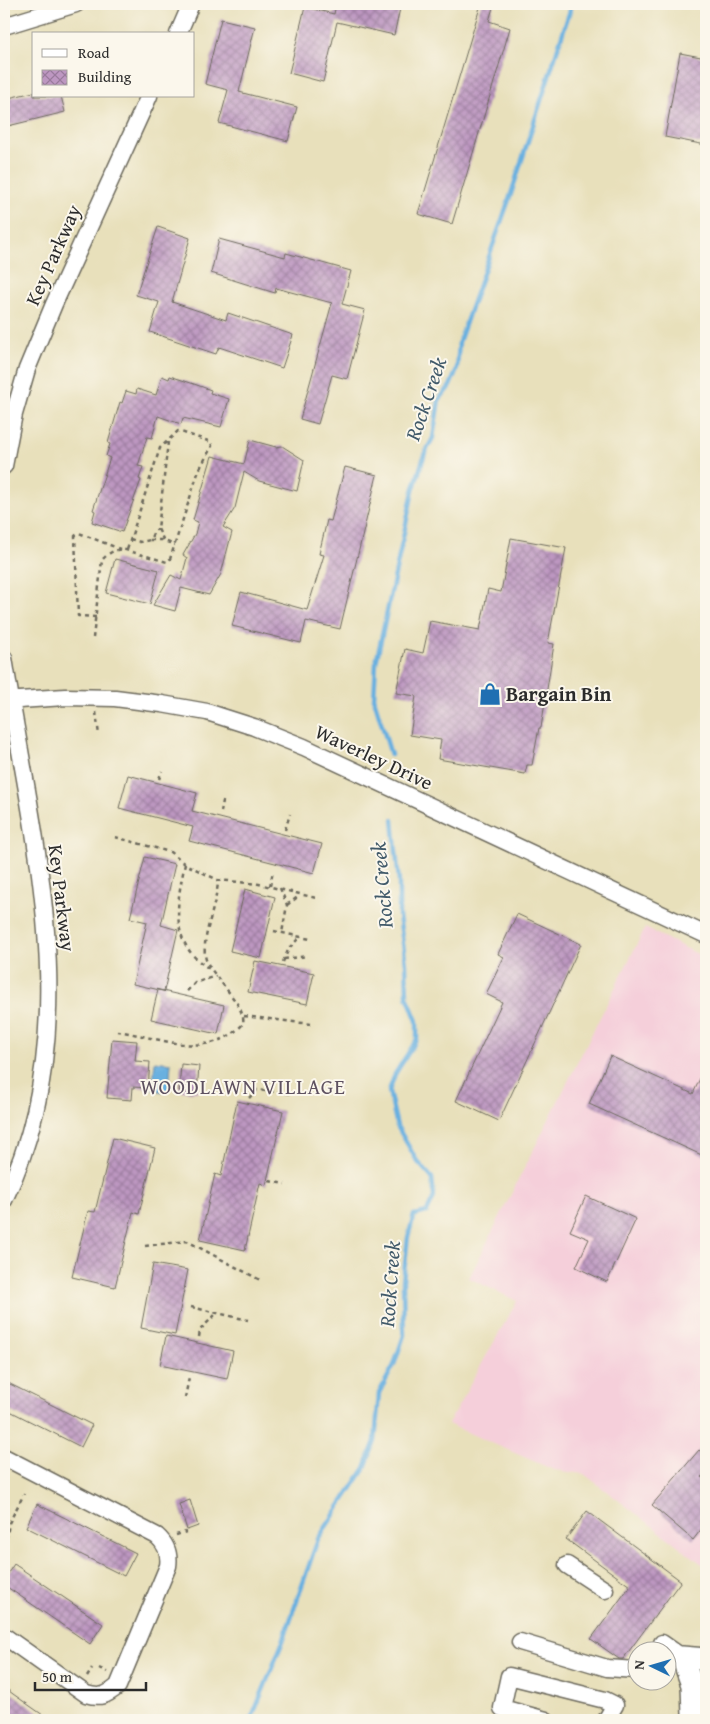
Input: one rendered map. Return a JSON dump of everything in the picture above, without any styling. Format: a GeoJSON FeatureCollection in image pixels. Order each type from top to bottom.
{"type":"FeatureCollection","features":[{"type":"Feature","properties":{"kind":"main road"},"geometry":{"type":"LineString","coordinates":[[696,1711],[692,1685],[682,1657],[706,1659]]}},
{"type":"Feature","properties":{"kind":"street"},"geometry":{"type":"LineString","coordinates":[[4,26],[76,4]]}},
{"type":"Feature","properties":{"kind":"street"},"geometry":{"type":"LineString","coordinates":[[179,32],[191,4]]}},
{"type":"Feature","properties":{"kind":"street","name":"Key Parkway"},"geometry":{"type":"LineString","coordinates":[[4,466],[14,414],[28,369],[54,304],[148,98]]}},
{"type":"Feature","properties":{"kind":"street","name":"Key Parkway"},"geometry":{"type":"LineString","coordinates":[[4,658],[7,700],[44,904],[49,952],[50,1007],[46,1054],[33,1118],[14,1180],[4,1200]]}},
{"type":"Feature","properties":{"kind":"street","name":"Waverley Drive"},"geometry":{"type":"LineString","coordinates":[[7,700],[66,697],[124,699],[208,712],[254,727],[304,747],[706,934]]}},
{"type":"Feature","properties":{"kind":"street"},"geometry":{"type":"LineString","coordinates":[[4,1457],[157,1536],[167,1548],[169,1559],[168,1566],[118,1686],[107,1695],[97,1697],[86,1694],[4,1636]]}},
{"type":"Feature","properties":{"kind":"street"},"geometry":{"type":"LineString","coordinates":[[567,1565],[604,1590]]}},
{"type":"Feature","properties":{"kind":"street"},"geometry":{"type":"LineString","coordinates":[[520,1642],[607,1668],[628,1669]]}},
{"type":"Feature","properties":{"kind":"street"},"geometry":{"type":"LineString","coordinates":[[678,1654],[682,1657]]}},
{"type":"Feature","properties":{"kind":"street"},"geometry":{"type":"LineString","coordinates":[[546,1720],[502,1708],[510,1676],[605,1700],[615,1705],[606,1720]]}},
{"type":"Feature","properties":{"kind":"path"},"geometry":{"type":"LineString","coordinates":[[96,617],[78,616],[75,536],[78,534],[120,550],[127,550],[167,562],[175,545],[198,470],[212,446],[211,442],[178,431],[160,448],[127,550]]}},
{"type":"Feature","properties":{"kind":"path"},"geometry":{"type":"LineString","coordinates":[[164,540],[158,529],[168,440]]}},
{"type":"Feature","properties":{"kind":"path"},"geometry":{"type":"LineString","coordinates":[[150,540],[154,531],[158,529]]}},
{"type":"Feature","properties":{"kind":"path"},"geometry":{"type":"LineString","coordinates":[[130,539],[140,542],[164,540],[175,545]]}},
{"type":"Feature","properties":{"kind":"path"},"geometry":{"type":"LineString","coordinates":[[94,638],[100,564],[107,555],[120,550]]}},
{"type":"Feature","properties":{"kind":"path"},"geometry":{"type":"LineString","coordinates":[[96,712],[99,735]]}},
{"type":"Feature","properties":{"kind":"path"},"geometry":{"type":"LineString","coordinates":[[159,779],[162,771]]}},
{"type":"Feature","properties":{"kind":"path"},"geometry":{"type":"LineString","coordinates":[[221,812],[223,801]]}},
{"type":"Feature","properties":{"kind":"path"},"geometry":{"type":"LineString","coordinates":[[285,830],[290,814]]}},
{"type":"Feature","properties":{"kind":"path"},"geometry":{"type":"LineString","coordinates":[[115,837],[170,852],[185,864],[218,880],[270,886],[316,898]]}},
{"type":"Feature","properties":{"kind":"path"},"geometry":{"type":"LineString","coordinates":[[185,864],[177,908],[180,927],[190,953],[211,970]]}},
{"type":"Feature","properties":{"kind":"path"},"geometry":{"type":"LineString","coordinates":[[270,886],[273,871]]}},
{"type":"Feature","properties":{"kind":"path"},"geometry":{"type":"LineString","coordinates":[[117,1031],[172,1043],[199,1046],[229,1037],[243,1024],[244,1016],[206,961],[204,949],[218,896],[218,880]]}},
{"type":"Feature","properties":{"kind":"path"},"geometry":{"type":"LineString","coordinates":[[280,888],[287,905],[282,933]]}},
{"type":"Feature","properties":{"kind":"path"},"geometry":{"type":"LineString","coordinates":[[287,905],[300,895]]}},
{"type":"Feature","properties":{"kind":"path"},"geometry":{"type":"LineString","coordinates":[[274,931],[310,939]]}},
{"type":"Feature","properties":{"kind":"path"},"geometry":{"type":"LineString","coordinates":[[300,937],[292,943],[283,961],[307,956]]}},
{"type":"Feature","properties":{"kind":"path"},"geometry":{"type":"LineString","coordinates":[[187,990],[195,983],[216,976]]}},
{"type":"Feature","properties":{"kind":"path"},"geometry":{"type":"LineString","coordinates":[[244,1016],[311,1024]]}},
{"type":"Feature","properties":{"kind":"path"},"geometry":{"type":"LineString","coordinates":[[249,1098],[257,1090],[293,1094]]}},
{"type":"Feature","properties":{"kind":"path"},"geometry":{"type":"LineString","coordinates":[[269,1181],[285,1184]]}},
{"type":"Feature","properties":{"kind":"path"},"geometry":{"type":"LineString","coordinates":[[145,1246],[187,1241],[262,1282]]}},
{"type":"Feature","properties":{"kind":"path"},"geometry":{"type":"LineString","coordinates":[[191,1307],[248,1320]]}},
{"type":"Feature","properties":{"kind":"path"},"geometry":{"type":"LineString","coordinates":[[199,1337],[200,1330],[217,1313]]}},
{"type":"Feature","properties":{"kind":"path"},"geometry":{"type":"LineString","coordinates":[[185,1398],[189,1377]]}},
{"type":"Feature","properties":{"kind":"path"},"geometry":{"type":"LineString","coordinates":[[4,1554],[9,1523],[24,1494]]}},
{"type":"Feature","properties":{"kind":"path"},"geometry":{"type":"LineString","coordinates":[[172,1537],[186,1532]]}},
{"type":"Feature","properties":{"kind":"shaded area"},"geometry":{"type":"Polygon","coordinates":[[[645,928],[706,958],[706,1567],[584,1474],[554,1470],[448,1424],[517,1301],[469,1278],[645,928]]]}},
{"type":"Feature","properties":{"kind":"water"},"geometry":{"type":"Polygon","coordinates":[[[155,1061],[171,1063],[169,1090],[163,1092],[152,1089],[155,1061]]]}},
{"type":"Feature","properties":{"kind":"building"},"geometry":{"type":"Polygon","coordinates":[[[336,4],[401,4],[394,35],[337,22],[323,82],[289,73],[305,7],[334,14],[336,4]]]}},
{"type":"Feature","properties":{"kind":"building"},"geometry":{"type":"Polygon","coordinates":[[[481,4],[494,4],[489,21],[510,28],[452,224],[418,214],[481,4]]]}},
{"type":"Feature","properties":{"kind":"building"},"geometry":{"type":"Polygon","coordinates":[[[221,19],[255,27],[239,92],[297,107],[288,141],[219,123],[228,90],[205,84],[221,19]]]}},
{"type":"Feature","properties":{"kind":"building"},"geometry":{"type":"Polygon","coordinates":[[[680,53],[706,58],[706,145],[665,137],[680,53]]]}},
{"type":"Feature","properties":{"kind":"building"},"geometry":{"type":"Polygon","coordinates":[[[32,92],[32,98],[62,98],[65,112],[4,127],[4,99],[32,92]]]}},
{"type":"Feature","properties":{"kind":"building"},"geometry":{"type":"Polygon","coordinates":[[[158,227],[190,238],[172,302],[226,320],[228,313],[293,335],[282,368],[219,347],[216,354],[150,332],[159,302],[136,295],[158,227]]]}},
{"type":"Feature","properties":{"kind":"building"},"geometry":{"type":"Polygon","coordinates":[[[219,239],[285,257],[286,253],[351,271],[342,304],[365,310],[347,379],[332,375],[318,424],[300,419],[332,303],[276,288],[275,293],[211,273],[219,239]]]}},
{"type":"Feature","properties":{"kind":"building"},"geometry":{"type":"Polygon","coordinates":[[[162,376],[169,379],[170,376],[194,384],[211,390],[210,393],[229,399],[221,427],[183,418],[181,424],[158,416],[152,438],[147,437],[138,466],[143,467],[139,479],[141,480],[122,532],[92,522],[95,511],[93,510],[110,458],[106,456],[110,444],[108,443],[120,402],[122,403],[126,391],[136,394],[137,389],[156,395],[162,376]]]}},
{"type":"Feature","properties":{"kind":"building"},"geometry":{"type":"Polygon","coordinates":[[[250,440],[276,447],[282,446],[304,460],[297,491],[259,481],[244,472],[235,508],[223,527],[232,532],[221,574],[209,595],[181,588],[175,611],[153,605],[171,575],[181,580],[187,558],[183,555],[195,534],[198,522],[193,520],[212,456],[244,464],[250,440]]]}},
{"type":"Feature","properties":{"kind":"building"},"geometry":{"type":"Polygon","coordinates":[[[345,467],[377,475],[340,629],[306,621],[301,643],[232,626],[241,592],[307,610],[324,555],[319,554],[327,520],[331,521],[345,467]]]}},
{"type":"Feature","properties":{"kind":"building"},"geometry":{"type":"Polygon","coordinates":[[[511,538],[566,548],[548,643],[554,644],[541,728],[539,728],[532,765],[527,765],[525,774],[438,759],[441,740],[410,735],[416,696],[396,693],[405,649],[423,653],[430,621],[480,630],[488,589],[501,592],[511,538]]]}},
{"type":"Feature","properties":{"kind":"building"},"geometry":{"type":"Polygon","coordinates":[[[115,559],[159,570],[150,604],[106,593],[115,559]]]}},
{"type":"Feature","properties":{"kind":"building"},"geometry":{"type":"Polygon","coordinates":[[[128,775],[197,793],[192,811],[322,844],[314,873],[189,841],[193,827],[119,808],[128,775]]]}},
{"type":"Feature","properties":{"kind":"building"},"geometry":{"type":"Polygon","coordinates":[[[145,857],[175,864],[161,925],[178,930],[164,991],[133,984],[147,922],[130,918],[145,857]]]}},
{"type":"Feature","properties":{"kind":"building"},"geometry":{"type":"Polygon","coordinates":[[[245,889],[275,897],[261,958],[230,951],[245,889]]]}},
{"type":"Feature","properties":{"kind":"building"},"geometry":{"type":"Polygon","coordinates":[[[517,914],[581,944],[499,1121],[456,1101],[502,1002],[486,994],[504,957],[498,954],[517,914]]]}},
{"type":"Feature","properties":{"kind":"building"},"geometry":{"type":"Polygon","coordinates":[[[255,961],[314,973],[307,1004],[248,992],[255,961]]]}},
{"type":"Feature","properties":{"kind":"building"},"geometry":{"type":"Polygon","coordinates":[[[158,990],[224,1005],[218,1034],[151,1019],[158,990]]]}},
{"type":"Feature","properties":{"kind":"building"},"geometry":{"type":"Polygon","coordinates":[[[112,1039],[137,1041],[135,1061],[150,1062],[148,1088],[133,1087],[132,1100],[107,1098],[112,1039]]]}},
{"type":"Feature","properties":{"kind":"building"},"geometry":{"type":"Polygon","coordinates":[[[610,1056],[693,1094],[706,1065],[706,1157],[589,1104],[610,1056]]]}},
{"type":"Feature","properties":{"kind":"building"},"geometry":{"type":"Polygon","coordinates":[[[181,1064],[199,1066],[197,1092],[179,1091],[181,1064]]]}},
{"type":"Feature","properties":{"kind":"building"},"geometry":{"type":"Polygon","coordinates":[[[237,1101],[283,1111],[266,1185],[260,1183],[245,1250],[200,1240],[215,1174],[221,1176],[237,1101]]]}},
{"type":"Feature","properties":{"kind":"building"},"geometry":{"type":"Polygon","coordinates":[[[113,1138],[155,1148],[139,1214],[133,1212],[115,1287],[72,1277],[88,1211],[95,1212],[113,1138]]]}},
{"type":"Feature","properties":{"kind":"building"},"geometry":{"type":"Polygon","coordinates":[[[586,1196],[636,1219],[607,1282],[576,1267],[589,1239],[570,1231],[586,1196]]]}},
{"type":"Feature","properties":{"kind":"building"},"geometry":{"type":"Polygon","coordinates":[[[153,1264],[188,1270],[175,1335],[141,1328],[153,1264]]]}},
{"type":"Feature","properties":{"kind":"building"},"geometry":{"type":"Polygon","coordinates":[[[166,1336],[233,1351],[227,1379],[160,1365],[166,1336]]]}},
{"type":"Feature","properties":{"kind":"building"},"geometry":{"type":"Polygon","coordinates":[[[4,1381],[92,1425],[81,1447],[4,1408],[4,1381]]]}},
{"type":"Feature","properties":{"kind":"building"},"geometry":{"type":"Polygon","coordinates":[[[699,1450],[706,1456],[706,1472],[701,1477],[706,1481],[706,1523],[693,1540],[652,1505],[699,1450]]]}},
{"type":"Feature","properties":{"kind":"building"},"geometry":{"type":"Polygon","coordinates":[[[190,1500],[198,1526],[187,1530],[179,1504],[190,1500]]]}},
{"type":"Feature","properties":{"kind":"building"},"geometry":{"type":"Polygon","coordinates":[[[37,1504],[136,1553],[124,1576],[26,1527],[37,1504]]]}},
{"type":"Feature","properties":{"kind":"building"},"geometry":{"type":"Polygon","coordinates":[[[587,1511],[681,1581],[636,1642],[628,1642],[628,1652],[623,1659],[619,1659],[591,1639],[630,1586],[566,1539],[587,1511]]]}},
{"type":"Feature","properties":{"kind":"building"},"geometry":{"type":"Polygon","coordinates":[[[14,1564],[103,1624],[90,1644],[4,1585],[4,1579],[14,1564]]]}},
{"type":"Feature","properties":{"kind":"building"},"geometry":{"type":"Polygon","coordinates":[[[4,1687],[13,1694],[50,1720],[4,1720],[4,1687]]]}},
{"type":"Feature","properties":{"kind":"waterway","name":"Rock Creek"},"geometry":{"type":"LineString","coordinates":[[391,755],[374,699],[376,663],[413,491],[425,453],[433,438],[439,400],[450,386],[457,369],[459,342],[511,194],[572,4]]}},
{"type":"Feature","properties":{"kind":"waterway","name":"Rock Creek"},"geometry":{"type":"LineString","coordinates":[[251,1720],[283,1641],[318,1539],[365,1468],[375,1441],[379,1393],[394,1365],[404,1335],[403,1281],[408,1237],[414,1215],[427,1212],[434,1197],[432,1178],[417,1161],[397,1126],[389,1091],[395,1074],[417,1039],[417,1021],[407,996],[406,964],[399,916],[399,882],[393,820]]}},
{"type":"Feature","properties":{"kind":"place","name":"Bargain Bin"},"geometry":{"type":"Point","coordinates":[490,694]}},
{"type":"Feature","properties":{"kind":"district","name":"WOODLAWN VILLAGE"},"geometry":{"type":"Point","coordinates":[243,1087]}}]}
